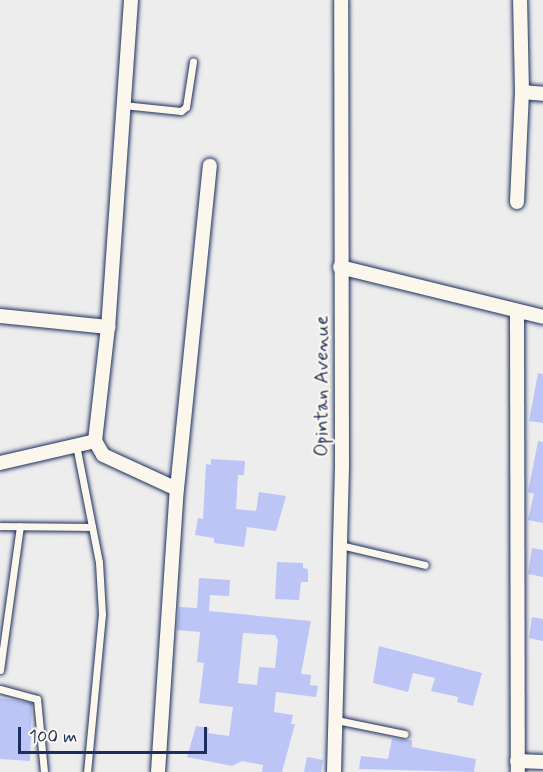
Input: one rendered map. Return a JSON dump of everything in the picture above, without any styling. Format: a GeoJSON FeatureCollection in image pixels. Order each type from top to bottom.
{"type":"FeatureCollection","features":[{"type":"Feature","properties":{"kind":"street"},"geometry":{"type":"LineString","coordinates":[[131,0],[108,327],[95,441],[103,455],[177,489]]}},
{"type":"Feature","properties":{"kind":"street","name":"Opintan Avenue"},"geometry":{"type":"LineString","coordinates":[[334,772],[340,545],[341,0]]}},
{"type":"Feature","properties":{"kind":"street"},"geometry":{"type":"LineString","coordinates":[[517,202],[522,92],[520,0]]}},
{"type":"Feature","properties":{"kind":"street"},"geometry":{"type":"LineString","coordinates":[[522,92],[543,93]]}},
{"type":"Feature","properties":{"kind":"street"},"geometry":{"type":"LineString","coordinates":[[158,772],[177,489],[210,166]]}},
{"type":"Feature","properties":{"kind":"street"},"geometry":{"type":"LineString","coordinates":[[340,267],[517,312],[543,316]]}},
{"type":"Feature","properties":{"kind":"street"},"geometry":{"type":"LineString","coordinates":[[517,312],[518,766],[543,762]]}},
{"type":"Feature","properties":{"kind":"street"},"geometry":{"type":"LineString","coordinates":[[0,316],[108,327]]}},
{"type":"Feature","properties":{"kind":"street"},"geometry":{"type":"LineString","coordinates":[[0,463],[95,441]]}},
{"type":"Feature","properties":{"kind":"lane"},"geometry":{"type":"LineString","coordinates":[[123,105],[181,111],[186,107],[193,62]]}},
{"type":"Feature","properties":{"kind":"lane"},"geometry":{"type":"LineString","coordinates":[[76,445],[99,561],[102,614],[87,772]]}},
{"type":"Feature","properties":{"kind":"lane"},"geometry":{"type":"LineString","coordinates":[[0,526],[92,527]]}},
{"type":"Feature","properties":{"kind":"lane"},"geometry":{"type":"LineString","coordinates":[[0,670],[20,526]]}},
{"type":"Feature","properties":{"kind":"lane"},"geometry":{"type":"LineString","coordinates":[[340,545],[425,565]]}},
{"type":"Feature","properties":{"kind":"lane"},"geometry":{"type":"LineString","coordinates":[[0,689],[37,699],[44,772]]}},
{"type":"Feature","properties":{"kind":"lane"},"geometry":{"type":"LineString","coordinates":[[336,720],[405,734]]}},
{"type":"Feature","properties":{"kind":"building"},"geometry":{"type":"Polygon","coordinates":[[[538,373],[543,374],[543,423],[529,421],[538,373]]]}},
{"type":"Feature","properties":{"kind":"building"},"geometry":{"type":"Polygon","coordinates":[[[538,441],[543,442],[543,523],[528,520],[534,494],[528,492],[538,441]]]}},
{"type":"Feature","properties":{"kind":"building"},"geometry":{"type":"Polygon","coordinates":[[[211,459],[245,461],[244,475],[238,475],[236,509],[256,511],[259,492],[286,496],[276,531],[247,527],[244,547],[214,543],[214,538],[195,535],[198,518],[203,519],[206,464],[211,465],[211,459]]]}},
{"type":"Feature","properties":{"kind":"building"},"geometry":{"type":"Polygon","coordinates":[[[532,548],[543,550],[543,577],[528,574],[532,548]]]}},
{"type":"Feature","properties":{"kind":"building"},"geometry":{"type":"Polygon","coordinates":[[[277,562],[303,563],[303,568],[308,569],[308,582],[301,582],[299,600],[275,599],[277,562]]]}},
{"type":"Feature","properties":{"kind":"building"},"geometry":{"type":"Polygon","coordinates":[[[199,578],[230,580],[229,596],[210,595],[209,611],[311,621],[301,674],[311,675],[310,685],[318,686],[316,697],[276,692],[274,712],[293,715],[291,724],[295,724],[282,772],[262,772],[263,765],[242,761],[232,766],[187,757],[196,726],[209,728],[208,733],[229,736],[233,707],[199,703],[204,663],[197,662],[200,632],[177,630],[179,607],[197,608],[199,578]],[[243,633],[238,683],[257,685],[259,667],[275,668],[278,640],[275,635],[243,633]]]}},
{"type":"Feature","properties":{"kind":"building"},"geometry":{"type":"Polygon","coordinates":[[[532,617],[543,619],[543,641],[529,638],[532,617]]]}},
{"type":"Feature","properties":{"kind":"building"},"geometry":{"type":"Polygon","coordinates":[[[379,646],[482,673],[473,706],[457,702],[458,697],[431,691],[435,678],[413,673],[408,692],[373,683],[379,646]]]}},
{"type":"Feature","properties":{"kind":"building"},"geometry":{"type":"Polygon","coordinates":[[[0,698],[32,703],[30,761],[0,759],[0,698]]]}},
{"type":"Feature","properties":{"kind":"building"},"geometry":{"type":"Polygon","coordinates":[[[392,739],[412,740],[412,747],[476,759],[474,772],[359,769],[361,756],[388,759],[392,739]]]}},
{"type":"Feature","properties":{"kind":"building"},"geometry":{"type":"Polygon","coordinates":[[[307,757],[323,760],[321,772],[304,772],[307,757]]]}}]}
